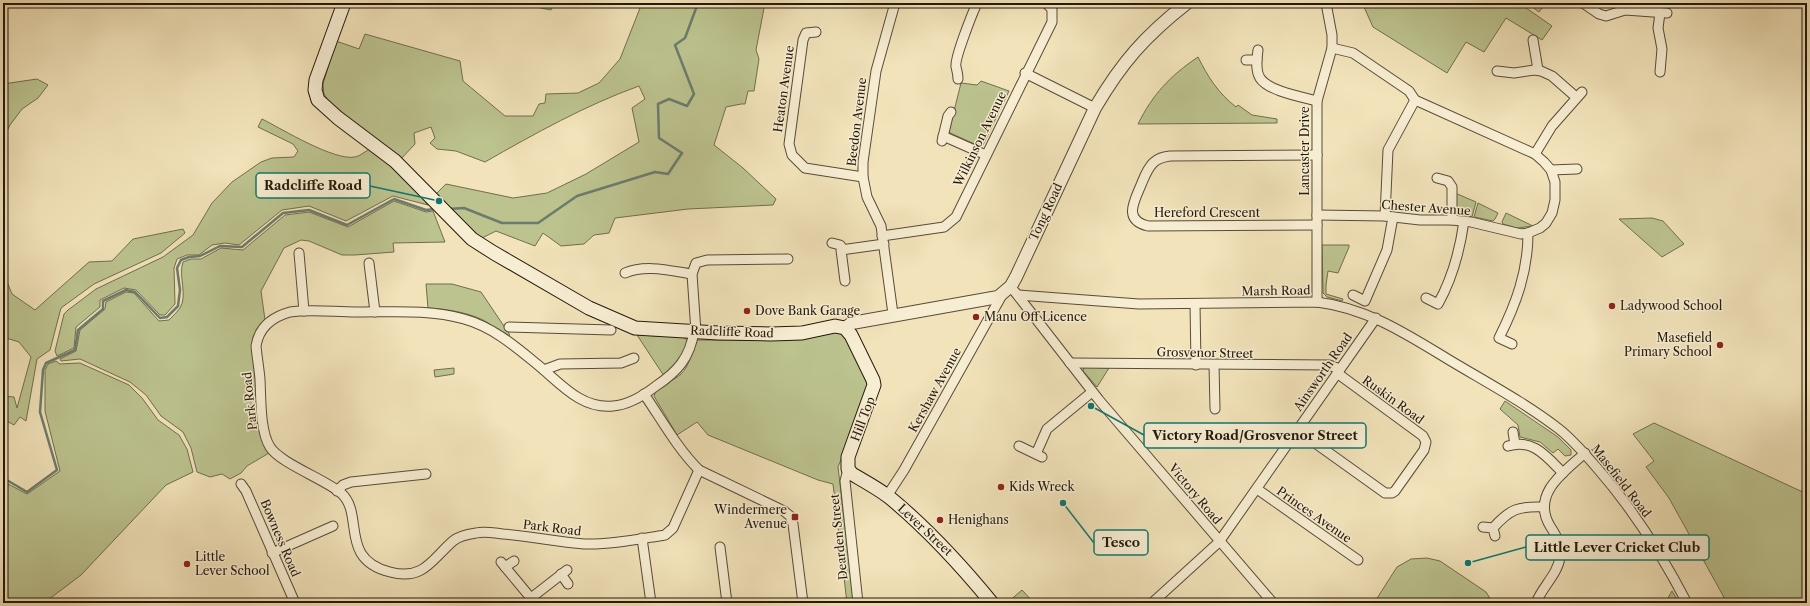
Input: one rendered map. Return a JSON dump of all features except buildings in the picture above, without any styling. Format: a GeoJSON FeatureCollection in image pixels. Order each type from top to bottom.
{"type":"FeatureCollection","features":[{"type":"Feature","properties":{"kind":"main road","name":"Radcliffe Road"},"geometry":{"type":"LineString","coordinates":[[344,3],[316,80],[315,90],[318,100],[337,117],[395,161],[472,239],[494,254],[607,317],[635,328],[695,332],[771,334],[802,333],[835,326],[845,328]]}},
{"type":"Feature","properties":{"kind":"main road","name":"Hill Top"},"geometry":{"type":"LineString","coordinates":[[845,328],[851,335],[873,380],[874,386],[848,457],[848,469]]}},
{"type":"Feature","properties":{"kind":"main road","name":"Lever Street"},"geometry":{"type":"LineString","coordinates":[[848,469],[852,474],[887,496],[930,532],[958,561],[992,603]]}},
{"type":"Feature","properties":{"kind":"street","name":"Beedon Avenue"},"geometry":{"type":"LineString","coordinates":[[893,314],[880,223],[867,197],[862,177],[862,162],[875,77],[895,3]]}},
{"type":"Feature","properties":{"kind":"street"},"geometry":{"type":"LineString","coordinates":[[958,79],[956,65],[966,29],[977,3]]}},
{"type":"Feature","properties":{"kind":"street","name":"Wilkinson Avenue"},"geometry":{"type":"LineString","coordinates":[[844,249],[944,227],[956,217],[1025,74],[1052,22],[1052,9],[1046,3]]}},
{"type":"Feature","properties":{"kind":"street","name":"Tong Road"},"geometry":{"type":"LineString","coordinates":[[1002,295],[1014,290],[1095,108],[1115,74],[1137,47],[1162,23],[1187,3]]}},
{"type":"Feature","properties":{"kind":"street","name":"Lancaster Drive"},"geometry":{"type":"LineString","coordinates":[[1318,302],[1317,101],[1332,48],[1332,36],[1326,3]]}},
{"type":"Feature","properties":{"kind":"street"},"geometry":{"type":"LineString","coordinates":[[1583,3],[1599,14],[1606,16],[1625,10],[1664,13],[1658,28],[1662,49],[1658,59],[1660,72]]}},
{"type":"Feature","properties":{"kind":"street","name":"Heaton Avenue"},"geometry":{"type":"LineString","coordinates":[[816,32],[806,33],[802,40],[789,144],[792,155],[805,168],[862,177]]}},
{"type":"Feature","properties":{"kind":"street"},"geometry":{"type":"LineString","coordinates":[[1533,40],[1538,70]]}},
{"type":"Feature","properties":{"kind":"street"},"geometry":{"type":"LineString","coordinates":[[1332,48],[1353,52],[1409,91],[1415,100],[1535,154],[1551,170],[1555,182],[1554,206],[1546,223],[1540,228],[1528,233],[1525,272],[1511,313],[1499,338],[1512,344]]}},
{"type":"Feature","properties":{"kind":"street"},"geometry":{"type":"LineString","coordinates":[[1258,50],[1257,68],[1260,78],[1268,86],[1317,101]]}},
{"type":"Feature","properties":{"kind":"street"},"geometry":{"type":"LineString","coordinates":[[1246,60],[1257,60]]}},
{"type":"Feature","properties":{"kind":"street"},"geometry":{"type":"LineString","coordinates":[[1495,69],[1514,73],[1538,70],[1552,76],[1579,94],[1546,134],[1535,154]]}},
{"type":"Feature","properties":{"kind":"street"},"geometry":{"type":"LineString","coordinates":[[1025,74],[1095,108]]}},
{"type":"Feature","properties":{"kind":"street"},"geometry":{"type":"LineString","coordinates":[[1353,295],[1365,301],[1387,250],[1389,216],[1388,150],[1415,100]]}},
{"type":"Feature","properties":{"kind":"street"},"geometry":{"type":"LineString","coordinates":[[951,112],[948,116],[942,139],[986,155]]}},
{"type":"Feature","properties":{"kind":"street","name":"Hereford Crescent"},"geometry":{"type":"LineString","coordinates":[[1317,155],[1170,156],[1161,158],[1153,163],[1147,170],[1134,202],[1132,211],[1133,216],[1139,222],[1148,226],[1317,225]]}},
{"type":"Feature","properties":{"kind":"street"},"geometry":{"type":"LineString","coordinates":[[1551,170],[1577,169]]}},
{"type":"Feature","properties":{"kind":"street"},"geometry":{"type":"LineString","coordinates":[[1437,178],[1448,181],[1452,187],[1452,220]]}},
{"type":"Feature","properties":{"kind":"street","name":"Chester Avenue"},"geometry":{"type":"LineString","coordinates":[[1317,215],[1389,216],[1420,220],[1464,221],[1514,233],[1528,233]]}},
{"type":"Feature","properties":{"kind":"street"},"geometry":{"type":"LineString","coordinates":[[1426,298],[1438,304],[1445,292],[1455,262],[1464,221]]}},
{"type":"Feature","properties":{"kind":"street"},"geometry":{"type":"LineString","coordinates":[[832,243],[840,245],[844,249],[841,252],[845,281]]}},
{"type":"Feature","properties":{"kind":"street"},"geometry":{"type":"LineString","coordinates":[[299,253],[296,267],[304,311]]}},
{"type":"Feature","properties":{"kind":"street"},"geometry":{"type":"LineString","coordinates":[[695,332],[692,274],[696,263],[701,260],[788,259]]}},
{"type":"Feature","properties":{"kind":"street"},"geometry":{"type":"LineString","coordinates":[[369,262],[374,273],[375,312]]}},
{"type":"Feature","properties":{"kind":"street"},"geometry":{"type":"LineString","coordinates":[[625,273],[635,269],[650,269],[692,274]]}},
{"type":"Feature","properties":{"kind":"street","name":"Marsh Road"},"geometry":{"type":"LineString","coordinates":[[1014,290],[1138,304],[1318,302],[1342,306],[1376,318],[1410,336],[1511,397]]}},
{"type":"Feature","properties":{"kind":"street","name":"Victory Road"},"geometry":{"type":"LineString","coordinates":[[1014,290],[1092,392],[1219,542],[1273,603]]}},
{"type":"Feature","properties":{"kind":"street"},"geometry":{"type":"LineString","coordinates":[[845,328],[852,322],[1002,295]]}},
{"type":"Feature","properties":{"kind":"street","name":"Kershaw Avenue"},"geometry":{"type":"LineString","coordinates":[[887,496],[904,470],[1002,295]]}},
{"type":"Feature","properties":{"kind":"street"},"geometry":{"type":"LineString","coordinates":[[1195,304],[1196,365]]}},
{"type":"Feature","properties":{"kind":"street","name":"Park Road"},"geometry":{"type":"LineString","coordinates":[[695,332],[693,341],[681,365],[669,378],[630,402],[614,406],[592,404],[574,395],[544,370],[484,326],[464,319],[435,313],[304,311],[282,314],[265,325],[259,333],[257,353],[265,432],[268,444],[274,452],[337,491],[346,499],[350,507],[355,541],[362,555],[375,566],[391,573],[406,573],[425,569],[459,537],[478,532],[586,544],[665,535],[673,528],[699,470]]}},
{"type":"Feature","properties":{"kind":"street"},"geometry":{"type":"LineString","coordinates":[[594,330],[607,317]]}},
{"type":"Feature","properties":{"kind":"street","name":"Ainsworth Road"},"geometry":{"type":"LineString","coordinates":[[1152,603],[1219,542],[1376,318]]}},
{"type":"Feature","properties":{"kind":"street"},"geometry":{"type":"LineString","coordinates":[[509,327],[611,330]]}},
{"type":"Feature","properties":{"kind":"street"},"geometry":{"type":"LineString","coordinates":[[544,370],[560,364],[622,363],[634,358]]}},
{"type":"Feature","properties":{"kind":"street","name":"Grosvenor Street"},"geometry":{"type":"LineString","coordinates":[[1070,363],[1329,365],[1338,371]]}},
{"type":"Feature","properties":{"kind":"street"},"geometry":{"type":"LineString","coordinates":[[1214,365],[1215,409]]}},
{"type":"Feature","properties":{"kind":"street","name":"Ruskin Road"},"geometry":{"type":"LineString","coordinates":[[1297,430],[1385,493],[1392,493],[1395,491],[1424,450],[1426,442],[1423,436],[1338,371]]}},
{"type":"Feature","properties":{"kind":"street"},"geometry":{"type":"LineString","coordinates":[[1019,446],[1039,456],[1047,429],[1092,392]]}},
{"type":"Feature","properties":{"kind":"street"},"geometry":{"type":"LineString","coordinates":[[644,394],[673,438],[689,460],[699,470],[784,511],[790,516],[793,524],[803,603]]}},
{"type":"Feature","properties":{"kind":"street","name":"Masefield Road"},"geometry":{"type":"LineString","coordinates":[[1511,397],[1559,430],[1585,454],[1631,509],[1668,568],[1687,603]]}},
{"type":"Feature","properties":{"kind":"street"},"geometry":{"type":"LineString","coordinates":[[1513,432],[1512,445],[1523,443],[1538,448],[1563,473]]}},
{"type":"Feature","properties":{"kind":"street"},"geometry":{"type":"LineString","coordinates":[[1536,603],[1557,568],[1560,557],[1558,539],[1546,518],[1544,507],[1548,488],[1585,454]]}},
{"type":"Feature","properties":{"kind":"street","name":"Dearden Street"},"geometry":{"type":"LineString","coordinates":[[848,469],[845,481],[858,603]]}},
{"type":"Feature","properties":{"kind":"street"},"geometry":{"type":"LineString","coordinates":[[337,491],[343,485],[351,482],[426,474]]}},
{"type":"Feature","properties":{"kind":"street","name":"Bowness Road"},"geometry":{"type":"LineString","coordinates":[[241,484],[246,491],[295,603]]}},
{"type":"Feature","properties":{"kind":"street","name":"Princes Avenue"},"geometry":{"type":"LineString","coordinates":[[1257,489],[1358,560]]}},
{"type":"Feature","properties":{"kind":"street"},"geometry":{"type":"LineString","coordinates":[[1490,530],[1512,510],[1524,507],[1544,507]]}},
{"type":"Feature","properties":{"kind":"street"},"geometry":{"type":"LineString","coordinates":[[272,553],[315,530],[333,526]]}},
{"type":"Feature","properties":{"kind":"street"},"geometry":{"type":"LineString","coordinates":[[642,538],[651,603]]}},
{"type":"Feature","properties":{"kind":"street"},"geometry":{"type":"LineString","coordinates":[[720,547],[727,603]]}},
{"type":"Feature","properties":{"kind":"street"},"geometry":{"type":"LineString","coordinates":[[514,561],[503,565],[533,600],[564,572],[568,584]]}},
{"type":"Feature","properties":{"kind":"green space"},"geometry":{"type":"Polygon","coordinates":[[[642,3],[765,3],[756,50],[759,59],[754,91],[748,91],[745,104],[726,107],[714,145],[743,168],[776,199],[773,205],[688,209],[615,218],[609,233],[594,235],[584,244],[561,246],[543,233],[535,246],[496,231],[480,239],[436,194],[446,184],[513,198],[547,193],[586,174],[639,142],[632,108],[645,99],[639,86],[580,111],[485,162],[456,151],[437,149],[430,143],[435,138],[431,127],[414,133],[415,144],[399,161],[330,103],[324,94],[323,84],[336,41],[359,49],[365,34],[460,61],[463,81],[505,116],[533,116],[539,104],[545,103],[546,94],[578,93],[599,83],[620,59],[642,3]]]}},
{"type":"Feature","properties":{"kind":"green space"},"geometry":{"type":"Polygon","coordinates":[[[1368,3],[1519,3],[1552,26],[1542,40],[1506,18],[1484,52],[1466,42],[1447,73],[1373,27],[1364,7],[1368,3]]]}},
{"type":"Feature","properties":{"kind":"green space"},"geometry":{"type":"Polygon","coordinates":[[[1527,3],[1546,3],[1539,12],[1527,3]]]}},
{"type":"Feature","properties":{"kind":"green space"},"geometry":{"type":"Polygon","coordinates":[[[1198,57],[1214,84],[1236,107],[1238,105],[1252,115],[1277,119],[1277,123],[1138,124],[1163,86],[1179,71],[1198,57]]]}},
{"type":"Feature","properties":{"kind":"green space"},"geometry":{"type":"Polygon","coordinates":[[[37,79],[48,85],[38,98],[22,109],[10,125],[3,139],[3,84],[37,79]]]}},
{"type":"Feature","properties":{"kind":"green space"},"geometry":{"type":"Polygon","coordinates":[[[981,81],[1009,91],[983,145],[979,146],[950,133],[949,131],[961,83],[977,85],[981,81]]]}},
{"type":"Feature","properties":{"kind":"green space"},"geometry":{"type":"Polygon","coordinates":[[[262,119],[308,143],[334,154],[346,157],[355,157],[371,148],[409,182],[428,205],[393,196],[346,221],[309,206],[282,210],[239,245],[225,243],[212,245],[199,255],[187,255],[177,259],[174,268],[175,304],[165,315],[160,315],[136,290],[124,288],[100,300],[100,307],[76,327],[74,348],[57,356],[55,351],[64,314],[68,310],[96,289],[163,257],[193,235],[212,203],[232,182],[261,162],[272,158],[294,157],[298,151],[293,144],[258,127],[262,119]]]}},
{"type":"Feature","properties":{"kind":"green space"},"geometry":{"type":"Polygon","coordinates":[[[1455,193],[1476,202],[1472,217],[1455,215],[1455,193]]]}},
{"type":"Feature","properties":{"kind":"green space"},"geometry":{"type":"Polygon","coordinates":[[[394,201],[426,212],[433,211],[445,242],[393,243],[394,252],[355,255],[342,255],[309,241],[301,240],[284,248],[261,291],[265,320],[255,333],[252,347],[261,433],[269,453],[247,466],[241,473],[230,479],[222,474],[210,477],[197,472],[191,448],[183,432],[161,416],[146,395],[130,382],[80,359],[61,361],[60,359],[76,351],[80,330],[105,309],[106,302],[126,292],[134,293],[159,321],[169,320],[180,308],[182,303],[183,262],[191,259],[201,259],[221,248],[243,250],[285,215],[309,212],[348,227],[394,201]]]}},
{"type":"Feature","properties":{"kind":"green space"},"geometry":{"type":"Polygon","coordinates":[[[1478,203],[1498,213],[1493,221],[1474,217],[1478,203]]]}},
{"type":"Feature","properties":{"kind":"green space"},"geometry":{"type":"Polygon","coordinates":[[[3,206],[7,210],[7,229],[3,236],[3,206]]]}},
{"type":"Feature","properties":{"kind":"green space"},"geometry":{"type":"Polygon","coordinates":[[[1506,213],[1533,226],[1517,228],[1503,224],[1502,222],[1506,213]]]}},
{"type":"Feature","properties":{"kind":"green space"},"geometry":{"type":"Polygon","coordinates":[[[1652,218],[1663,221],[1684,244],[1662,257],[1619,219],[1652,218]]]}},
{"type":"Feature","properties":{"kind":"green space"},"geometry":{"type":"Polygon","coordinates":[[[183,229],[185,233],[161,253],[94,284],[61,308],[50,350],[37,359],[26,421],[20,417],[14,425],[3,419],[3,396],[14,397],[17,408],[31,357],[19,342],[3,337],[3,272],[12,294],[35,310],[89,262],[112,261],[133,239],[183,229]]]}},
{"type":"Feature","properties":{"kind":"green space"},"geometry":{"type":"Polygon","coordinates":[[[1322,245],[1349,245],[1338,273],[1328,271],[1326,285],[1326,294],[1343,299],[1342,301],[1327,297],[1323,293],[1322,245]]]}},
{"type":"Feature","properties":{"kind":"green space"},"geometry":{"type":"Polygon","coordinates":[[[426,284],[452,284],[481,292],[510,335],[505,337],[486,322],[470,315],[449,310],[428,308],[426,284]]]}},
{"type":"Feature","properties":{"kind":"green space"},"geometry":{"type":"Polygon","coordinates":[[[835,332],[845,335],[868,385],[866,396],[838,467],[854,603],[847,603],[833,484],[818,480],[708,435],[697,422],[677,435],[654,396],[661,387],[683,372],[698,340],[776,340],[835,332]]]}},
{"type":"Feature","properties":{"kind":"green space"},"geometry":{"type":"Polygon","coordinates":[[[637,335],[682,337],[689,343],[678,364],[664,376],[637,335]]]}},
{"type":"Feature","properties":{"kind":"green space"},"geometry":{"type":"Polygon","coordinates":[[[56,361],[60,364],[80,363],[129,385],[142,398],[158,420],[179,435],[187,449],[193,472],[166,485],[81,575],[44,603],[3,603],[3,517],[5,516],[8,484],[27,494],[60,471],[45,411],[45,370],[48,364],[56,361]]]}},
{"type":"Feature","properties":{"kind":"green space"},"geometry":{"type":"Polygon","coordinates":[[[1084,367],[1109,368],[1097,387],[1083,371],[1084,367]]]}},
{"type":"Feature","properties":{"kind":"green space"},"geometry":{"type":"Polygon","coordinates":[[[454,368],[454,374],[435,377],[434,370],[454,368]]]}},
{"type":"Feature","properties":{"kind":"green space"},"geometry":{"type":"Polygon","coordinates":[[[1505,401],[1558,437],[1571,450],[1571,455],[1565,456],[1558,449],[1553,453],[1540,442],[1520,437],[1518,425],[1500,409],[1505,401]]]}},
{"type":"Feature","properties":{"kind":"green space"},"geometry":{"type":"Polygon","coordinates":[[[1654,423],[1807,494],[1807,603],[1731,603],[1729,599],[1726,601],[1669,498],[1646,467],[1654,461],[1633,434],[1654,423]]]}},
{"type":"Feature","properties":{"kind":"green space"},"geometry":{"type":"Polygon","coordinates":[[[1427,558],[1440,561],[1486,592],[1493,603],[1374,603],[1397,567],[1411,559],[1427,558]]]}},
{"type":"Feature","properties":{"kind":"green space"},"geometry":{"type":"Polygon","coordinates":[[[1022,590],[1034,603],[1007,603],[1022,590]]]}},
{"type":"Feature","properties":{"kind":"green space"},"geometry":{"type":"Polygon","coordinates":[[[1672,591],[1679,603],[1665,603],[1672,591]]]}},
{"type":"Feature","properties":{"kind":"shaded area"},"geometry":{"type":"Polygon","coordinates":[[[539,3],[555,3],[551,10],[540,8],[539,3]]]}},
{"type":"Feature","properties":{"kind":"waterway"},"geometry":{"type":"LineString","coordinates":[[448,209],[464,208],[502,223],[538,223],[577,196],[655,172],[668,174],[682,153],[659,138],[658,104],[669,99],[687,106],[694,94],[675,45],[685,38],[698,3]]}},
{"type":"Feature","properties":{"kind":"waterway"},"geometry":{"type":"LineString","coordinates":[[3,513],[5,479],[27,492],[57,470],[40,412],[43,370],[46,363],[75,350],[78,330],[103,309],[103,301],[126,290],[135,292],[160,318],[167,317],[178,306],[180,290],[177,268],[181,260],[189,257],[200,256],[220,246],[242,247],[283,213],[309,210],[347,225],[394,199],[426,210],[435,209]]}},
{"type":"Feature","properties":{"kind":"place","name":"Radcliffe Road"},"geometry":{"type":"Point","coordinates":[439,201]}},
{"type":"Feature","properties":{"kind":"place","name":"Ladywood School"},"geometry":{"type":"Point","coordinates":[1612,306]}},
{"type":"Feature","properties":{"kind":"place","name":"Dove Bank Garage"},"geometry":{"type":"Point","coordinates":[747,311]}},
{"type":"Feature","properties":{"kind":"place","name":"Manu Off Licence"},"geometry":{"type":"Point","coordinates":[976,317]}},
{"type":"Feature","properties":{"kind":"place","name":"Masefield Primary School"},"geometry":{"type":"Point","coordinates":[1720,345]}},
{"type":"Feature","properties":{"kind":"place","name":"Victory Road/Grosvenor Street"},"geometry":{"type":"Point","coordinates":[1091,406]}},
{"type":"Feature","properties":{"kind":"place","name":"Kids Wreck"},"geometry":{"type":"Point","coordinates":[1001,487]}},
{"type":"Feature","properties":{"kind":"place","name":"Tesco"},"geometry":{"type":"Point","coordinates":[1063,503]}},
{"type":"Feature","properties":{"kind":"place","name":"Windermere Avenue"},"geometry":{"type":"Point","coordinates":[795,517]}},
{"type":"Feature","properties":{"kind":"place","name":"Henighans"},"geometry":{"type":"Point","coordinates":[940,520]}},
{"type":"Feature","properties":{"kind":"place","name":"Little Lever Cricket Club"},"geometry":{"type":"Point","coordinates":[1468,563]}},
{"type":"Feature","properties":{"kind":"place","name":"Little Lever School"},"geometry":{"type":"Point","coordinates":[187,564]}}]}
